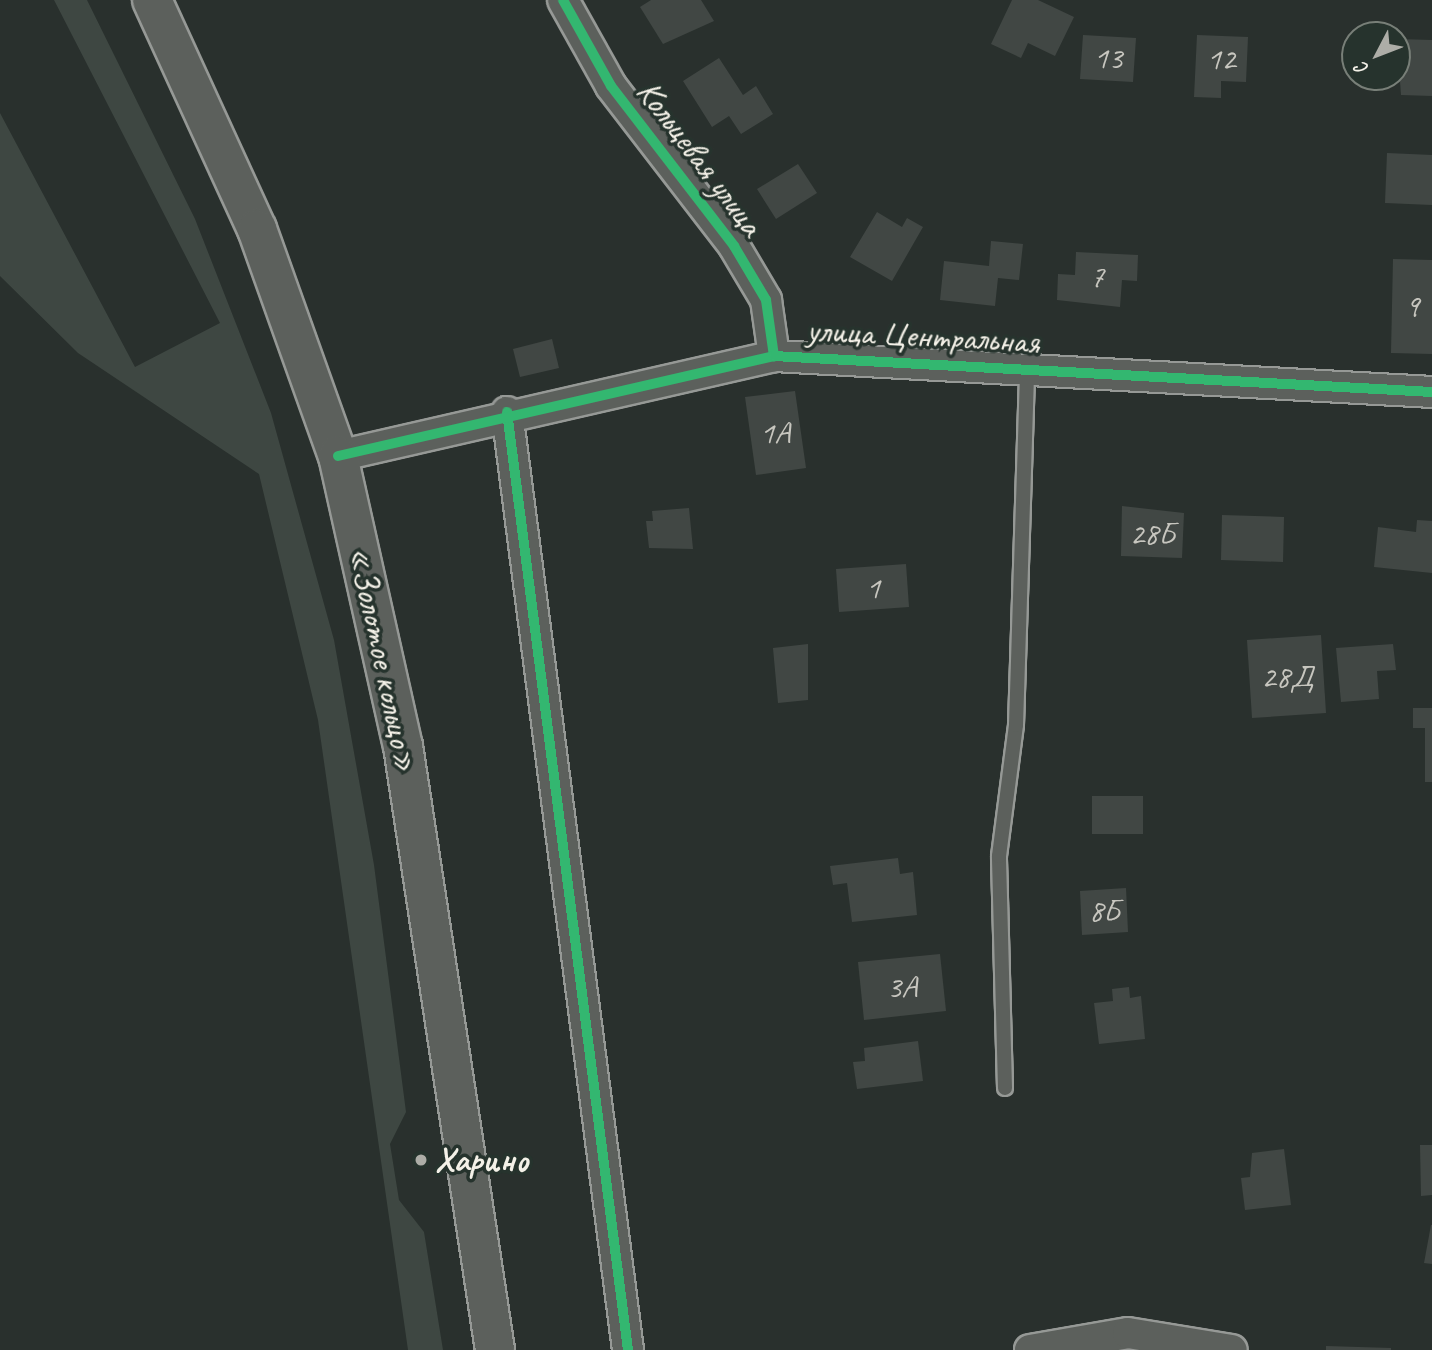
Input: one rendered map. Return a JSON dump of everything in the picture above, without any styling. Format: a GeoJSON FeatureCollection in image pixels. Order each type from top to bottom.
{"type":"FeatureCollection","features":[{"type":"Feature","properties":{"kind":"highway","name":"«Золотое кольцо»"},"geometry":{"type":"LineString","coordinates":[[152,0],[257,229],[338,456],[403,746],[495,1350]]}},
{"type":"Feature","properties":{"kind":"street","name":"Кольцевая улица"},"geometry":{"type":"LineString","coordinates":[[562,0],[611,86],[760,289],[774,356]]}},
{"type":"Feature","properties":{"kind":"street","name":"улица Центральная"},"geometry":{"type":"LineString","coordinates":[[338,456],[507,412],[774,356],[1432,392]]}},
{"type":"Feature","properties":{"kind":"street"},"geometry":{"type":"LineString","coordinates":[[507,412],[628,1350]]}},
{"type":"Feature","properties":{"kind":"street"},"geometry":{"type":"LineString","coordinates":[[1030,1350],[1128,1333],[1231,1350]]}},
{"type":"Feature","properties":{"kind":"lane"},"geometry":{"type":"LineString","coordinates":[[1004,1088],[999,856],[1016,725],[1027,370]]}},
{"type":"Feature","properties":{"kind":"shaded area"},"geometry":{"type":"Polygon","coordinates":[[[54,0],[87,0],[195,219],[271,413],[334,640],[374,865],[406,1112],[390,1144],[399,1200],[424,1232],[443,1350],[408,1350],[318,720],[259,474],[78,353],[0,276],[0,113],[135,367],[220,323],[54,0]]]}},
{"type":"Feature","properties":{"kind":"building"},"geometry":{"type":"Polygon","coordinates":[[[651,0],[701,0],[714,21],[663,44],[640,7],[651,0]]]}},
{"type":"Feature","properties":{"kind":"building"},"geometry":{"type":"Polygon","coordinates":[[[1012,0],[1038,0],[1074,17],[1055,56],[1028,43],[1021,58],[991,44],[1012,0]]]}},
{"type":"Feature","properties":{"kind":"building"},"geometry":{"type":"Polygon","coordinates":[[[1083,35],[1136,38],[1133,82],[1080,79],[1083,35]]]}},
{"type":"Feature","properties":{"kind":"building"},"geometry":{"type":"Polygon","coordinates":[[[1197,35],[1248,37],[1246,82],[1221,81],[1221,98],[1194,97],[1197,35]]]}},
{"type":"Feature","properties":{"kind":"building"},"geometry":{"type":"Polygon","coordinates":[[[1411,39],[1432,40],[1432,96],[1401,95],[1401,91],[1411,91],[1411,39]]]}},
{"type":"Feature","properties":{"kind":"building"},"geometry":{"type":"Polygon","coordinates":[[[719,58],[743,95],[756,86],[773,114],[741,134],[729,116],[712,127],[683,81],[719,58]]]}},
{"type":"Feature","properties":{"kind":"building"},"geometry":{"type":"Polygon","coordinates":[[[1387,153],[1432,155],[1432,205],[1385,203],[1387,153]]]}},
{"type":"Feature","properties":{"kind":"building"},"geometry":{"type":"Polygon","coordinates":[[[798,164],[817,193],[776,219],[757,189],[798,164]]]}},
{"type":"Feature","properties":{"kind":"building"},"geometry":{"type":"Polygon","coordinates":[[[877,212],[902,227],[907,218],[923,227],[892,281],[850,257],[877,212]]]}},
{"type":"Feature","properties":{"kind":"building"},"geometry":{"type":"Polygon","coordinates":[[[991,241],[1023,244],[1019,280],[998,278],[995,306],[940,300],[944,261],[989,266],[991,241]]]}},
{"type":"Feature","properties":{"kind":"building"},"geometry":{"type":"Polygon","coordinates":[[[1076,252],[1138,255],[1137,281],[1122,280],[1120,307],[1057,300],[1058,274],[1075,275],[1076,252]]]}},
{"type":"Feature","properties":{"kind":"building"},"geometry":{"type":"Polygon","coordinates":[[[1393,259],[1432,260],[1432,354],[1391,353],[1393,259]]]}},
{"type":"Feature","properties":{"kind":"building"},"geometry":{"type":"Polygon","coordinates":[[[552,339],[559,368],[520,377],[513,349],[552,339]]]}},
{"type":"Feature","properties":{"kind":"building"},"geometry":{"type":"Polygon","coordinates":[[[795,391],[806,468],[756,475],[745,397],[795,391]]]}},
{"type":"Feature","properties":{"kind":"building"},"geometry":{"type":"Polygon","coordinates":[[[1122,506],[1184,513],[1182,558],[1121,556],[1122,506]]]}},
{"type":"Feature","properties":{"kind":"building"},"geometry":{"type":"Polygon","coordinates":[[[689,508],[693,549],[649,548],[646,521],[653,521],[652,511],[689,508]]]}},
{"type":"Feature","properties":{"kind":"building"},"geometry":{"type":"Polygon","coordinates":[[[1222,515],[1284,517],[1283,562],[1221,560],[1222,515]]]}},
{"type":"Feature","properties":{"kind":"building"},"geometry":{"type":"Polygon","coordinates":[[[1417,520],[1432,521],[1432,573],[1374,567],[1378,527],[1416,532],[1417,520]]]}},
{"type":"Feature","properties":{"kind":"building"},"geometry":{"type":"Polygon","coordinates":[[[906,564],[909,607],[839,612],[836,569],[906,564]]]}},
{"type":"Feature","properties":{"kind":"building"},"geometry":{"type":"Polygon","coordinates":[[[1321,635],[1326,713],[1252,718],[1247,640],[1321,635]]]}},
{"type":"Feature","properties":{"kind":"building"},"geometry":{"type":"Polygon","coordinates":[[[808,644],[808,700],[778,703],[773,648],[808,644]]]}},
{"type":"Feature","properties":{"kind":"building"},"geometry":{"type":"Polygon","coordinates":[[[1393,644],[1396,670],[1377,671],[1379,699],[1341,702],[1336,648],[1393,644]]]}},
{"type":"Feature","properties":{"kind":"building"},"geometry":{"type":"Polygon","coordinates":[[[1413,708],[1432,708],[1432,782],[1425,782],[1425,728],[1413,728],[1413,708]]]}},
{"type":"Feature","properties":{"kind":"building"},"geometry":{"type":"Polygon","coordinates":[[[1092,796],[1143,796],[1143,834],[1092,834],[1092,796]]]}},
{"type":"Feature","properties":{"kind":"building"},"geometry":{"type":"Polygon","coordinates":[[[898,858],[900,874],[913,872],[917,915],[852,922],[847,883],[833,885],[830,866],[898,858]]]}},
{"type":"Feature","properties":{"kind":"building"},"geometry":{"type":"Polygon","coordinates":[[[1126,888],[1128,932],[1082,935],[1080,891],[1126,888]]]}},
{"type":"Feature","properties":{"kind":"building"},"geometry":{"type":"Polygon","coordinates":[[[940,954],[946,1011],[864,1020],[858,962],[940,954]]]}},
{"type":"Feature","properties":{"kind":"building"},"geometry":{"type":"Polygon","coordinates":[[[1129,987],[1130,998],[1141,996],[1145,1039],[1099,1044],[1094,1003],[1113,1001],[1112,989],[1129,987]]]}},
{"type":"Feature","properties":{"kind":"building"},"geometry":{"type":"Polygon","coordinates":[[[918,1041],[923,1081],[857,1089],[853,1062],[865,1061],[864,1048],[918,1041]]]}},
{"type":"Feature","properties":{"kind":"building"},"geometry":{"type":"Polygon","coordinates":[[[1420,1145],[1432,1145],[1432,1195],[1421,1196],[1420,1145]]]}},
{"type":"Feature","properties":{"kind":"building"},"geometry":{"type":"Polygon","coordinates":[[[1284,1149],[1291,1205],[1245,1210],[1241,1178],[1250,1177],[1252,1153],[1284,1149]]]}},
{"type":"Feature","properties":{"kind":"building"},"geometry":{"type":"Polygon","coordinates":[[[1432,1225],[1432,1264],[1424,1263],[1432,1225]]]}},
{"type":"Feature","properties":{"kind":"building"},"geometry":{"type":"Polygon","coordinates":[[[1326,1346],[1391,1348],[1391,1350],[1326,1350],[1326,1346]]]}},
{"type":"Feature","properties":{"kind":"cycle path"},"geometry":{"type":"LineString","coordinates":[[563,0],[611,86],[734,246],[766,300],[774,356]]}},
{"type":"Feature","properties":{"kind":"cycle path"},"geometry":{"type":"LineString","coordinates":[[338,456],[774,356],[1432,392]]}},
{"type":"Feature","properties":{"kind":"cycle path"},"geometry":{"type":"LineString","coordinates":[[507,412],[628,1350]]}},
{"type":"Feature","properties":{"kind":"place","name":"Харино"},"geometry":{"type":"Point","coordinates":[421,1160]}}]}
